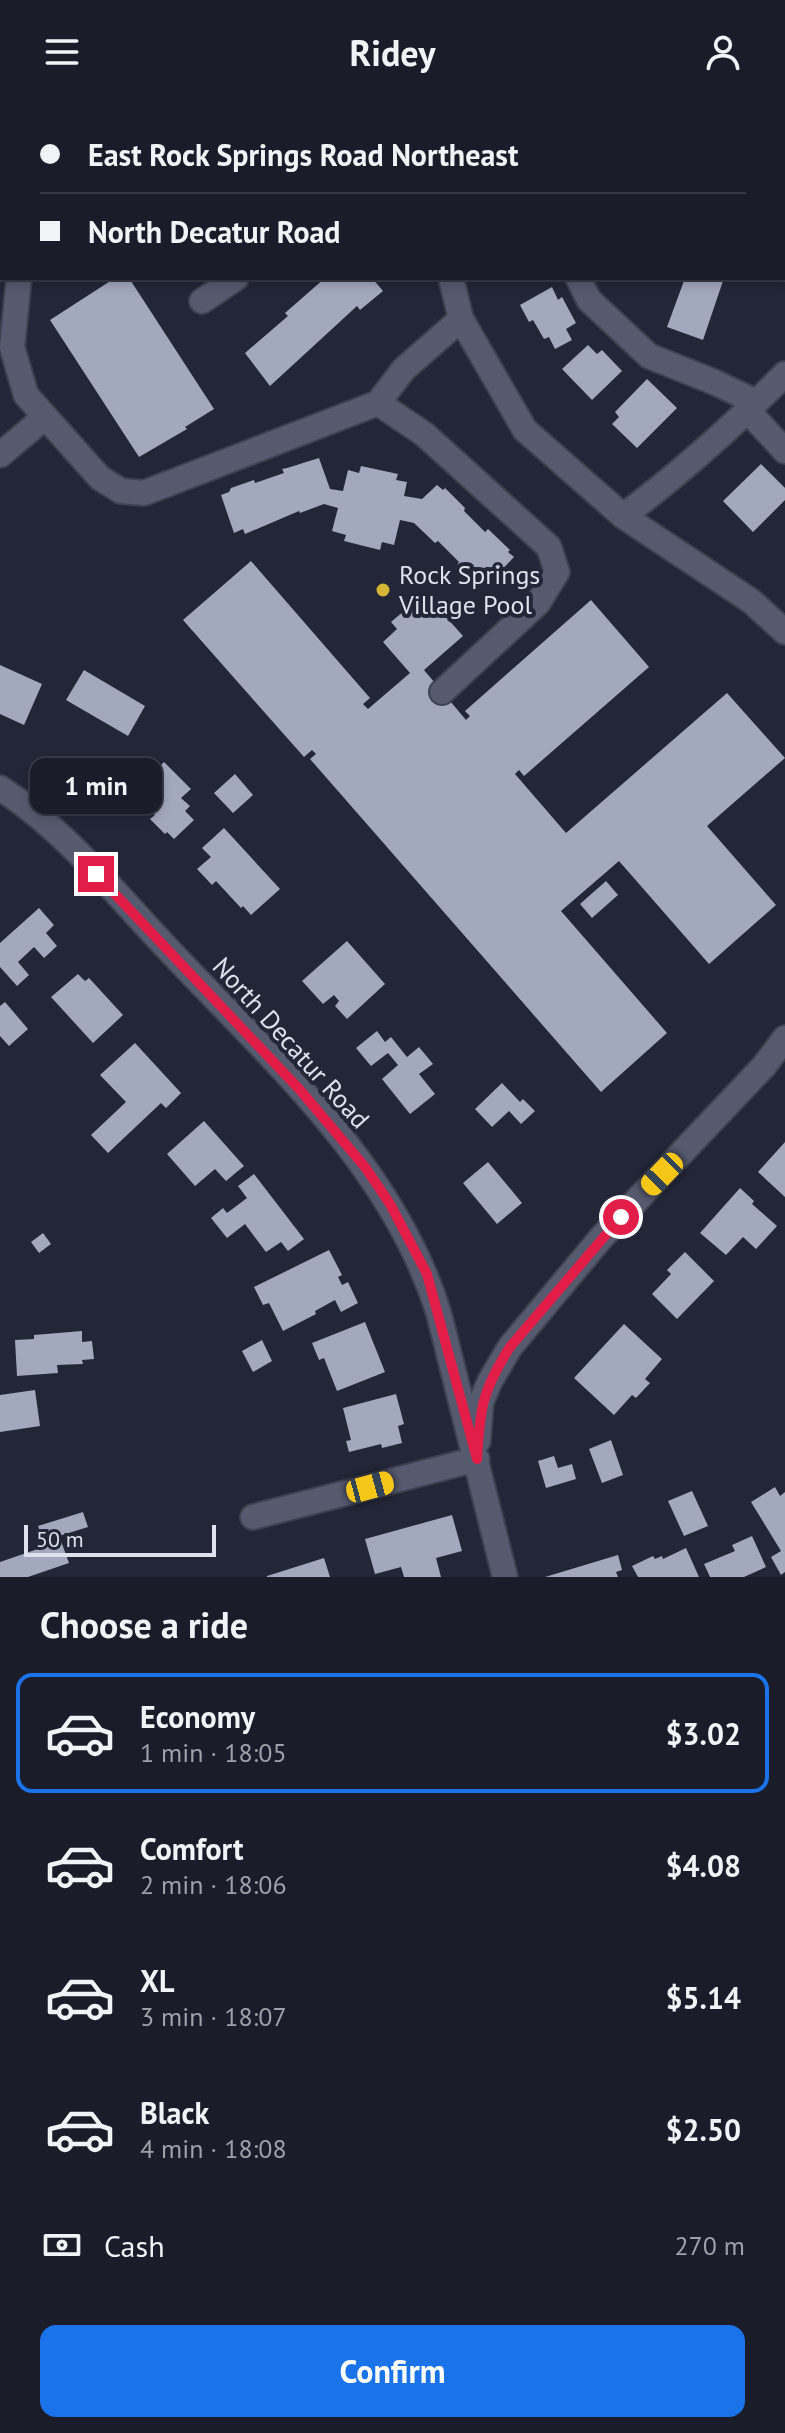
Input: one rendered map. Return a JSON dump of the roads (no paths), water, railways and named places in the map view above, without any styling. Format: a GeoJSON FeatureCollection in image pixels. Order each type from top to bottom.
{"type":"FeatureCollection","features":[{"type":"Feature","properties":{"kind":"street"},"geometry":{"type":"LineString","coordinates":[[19,280],[12,347],[26,395],[100,478],[121,491],[144,493],[378,403],[404,369],[461,319]]}},
{"type":"Feature","properties":{"kind":"street"},"geometry":{"type":"LineString","coordinates":[[202,301],[233,280]]}},
{"type":"Feature","properties":{"kind":"street"},"geometry":{"type":"LineString","coordinates":[[451,280],[461,319],[525,430],[623,516],[751,601],[785,632]]}},
{"type":"Feature","properties":{"kind":"street"},"geometry":{"type":"LineString","coordinates":[[579,280],[589,300],[649,356],[714,382],[752,407],[785,451]]}},
{"type":"Feature","properties":{"kind":"street"},"geometry":{"type":"LineString","coordinates":[[623,516],[669,482],[785,374]]}},
{"type":"Feature","properties":{"kind":"street"},"geometry":{"type":"LineString","coordinates":[[378,403],[424,434],[549,547],[557,572],[538,603],[442,692]]}},
{"type":"Feature","properties":{"kind":"street"},"geometry":{"type":"LineString","coordinates":[[0,455],[45,417]]}},
{"type":"Feature","properties":{"kind":"street","name":"North Decatur Road"},"geometry":{"type":"LineString","coordinates":[[0,788],[20,800],[55,830],[300,1090],[365,1167],[409,1236],[427,1274],[505,1577]]}},
{"type":"Feature","properties":{"kind":"street"},"geometry":{"type":"LineString","coordinates":[[253,1517],[477,1459],[481,1402],[510,1347],[601,1238],[764,1066],[785,1038]]}},
{"type":"Feature","properties":{"kind":"place","name":"Rock Springs Village Pool"},"geometry":{"type":"Point","coordinates":[383,590]}}]}
